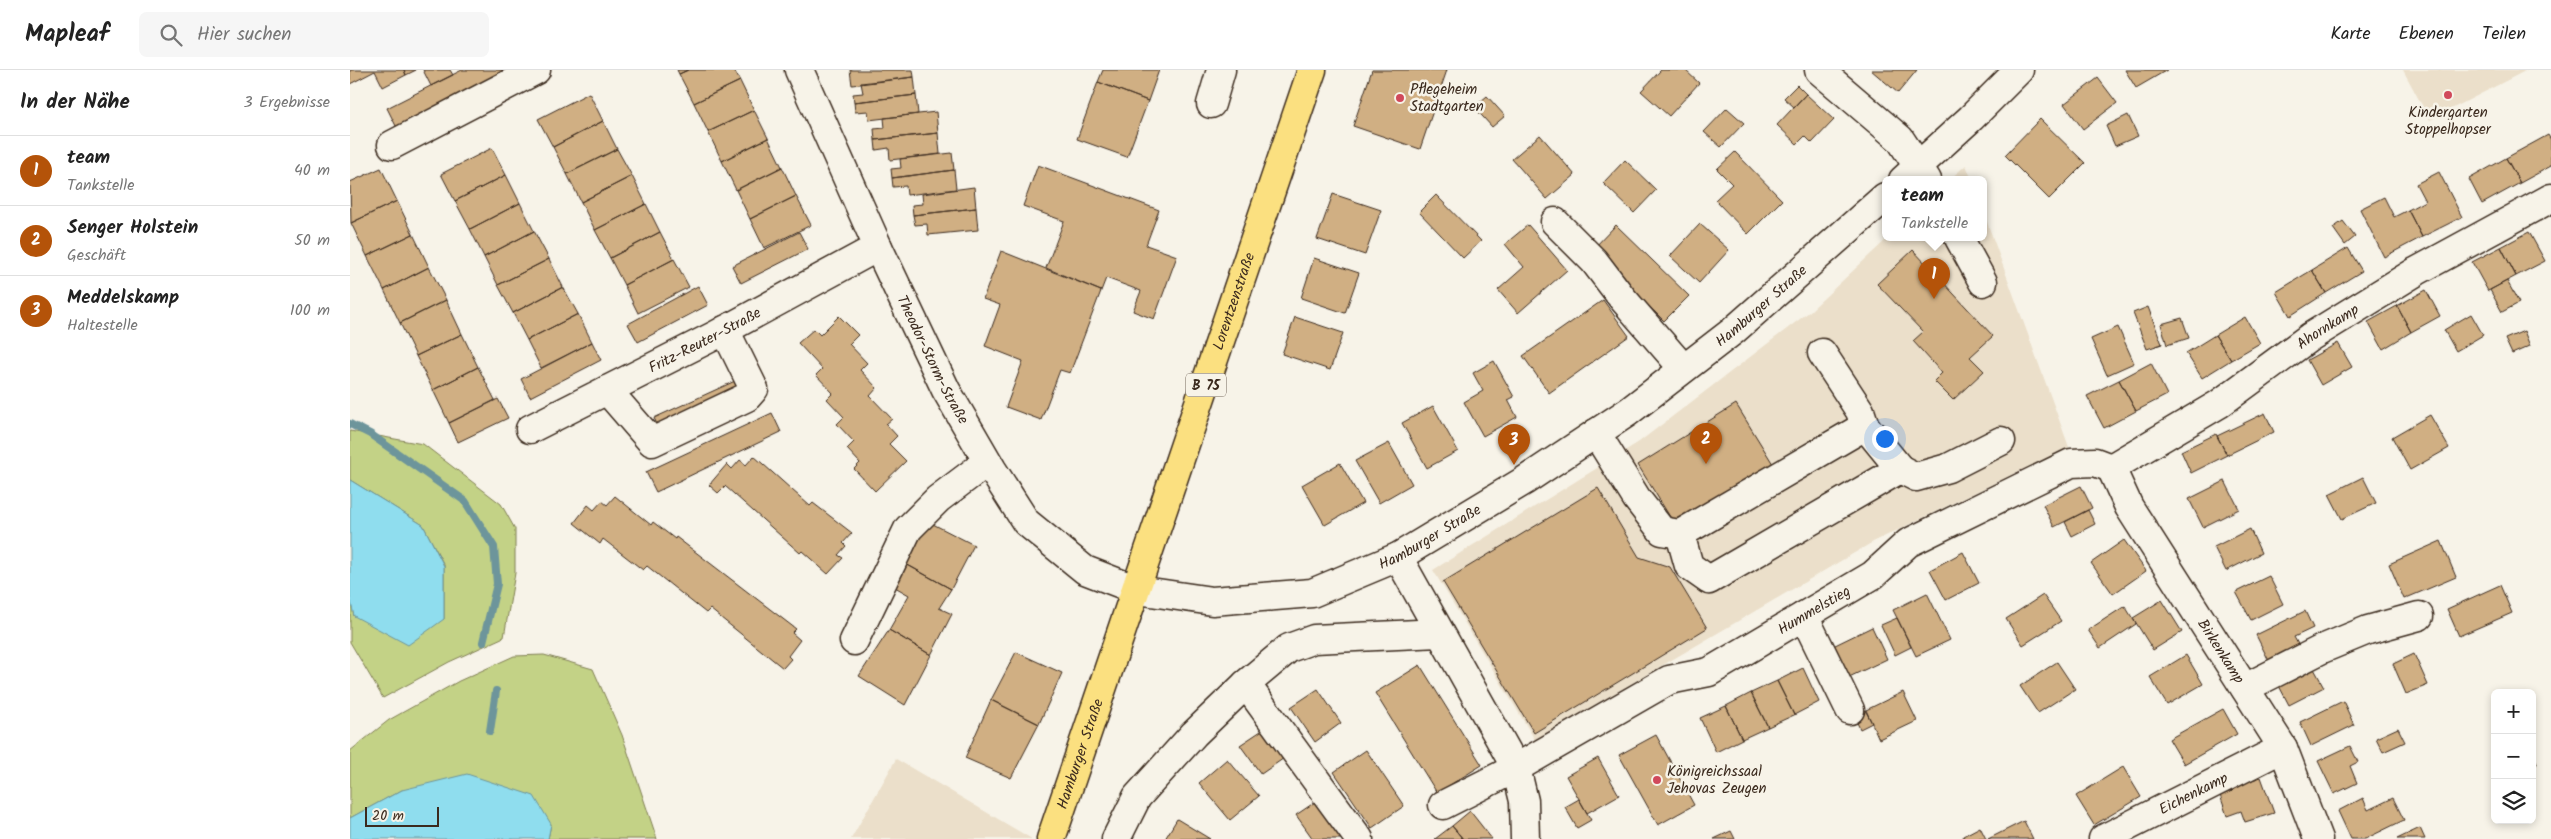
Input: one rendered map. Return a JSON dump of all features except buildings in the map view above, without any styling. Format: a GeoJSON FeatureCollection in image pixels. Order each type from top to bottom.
{"type":"FeatureCollection","features":[{"type":"Feature","properties":{"kind":"main road","name":"Lorentzenstraße"},"geometry":{"type":"LineString","coordinates":[[1136,590],[1312,70]]}},
{"type":"Feature","properties":{"kind":"main road","name":"Hamburger Straße"},"geometry":{"type":"LineString","coordinates":[[1051,839],[1136,590]]}},
{"type":"Feature","properties":{"kind":"street"},"geometry":{"type":"LineString","coordinates":[[392,144],[536,70]]}},
{"type":"Feature","properties":{"kind":"street","name":"Theodor-Storm-Straße"},"geometry":{"type":"LineString","coordinates":[[799,70],[878,247],[946,390],[1026,522],[1085,570],[1136,590]]}},
{"type":"Feature","properties":{"kind":"street"},"geometry":{"type":"LineString","coordinates":[[1210,104],[1222,70]]}},
{"type":"Feature","properties":{"kind":"street"},"geometry":{"type":"LineString","coordinates":[[1819,70],[1900,139],[1916,175],[2019,70]]}},
{"type":"Feature","properties":{"kind":"street","name":"Ahornkamp"},"geometry":{"type":"LineString","coordinates":[[2111,468],[2219,404],[2310,337],[2417,271],[2551,198]]}},
{"type":"Feature","properties":{"kind":"street","name":"Hamburger Straße"},"geometry":{"type":"LineString","coordinates":[[1136,590],[1212,601],[1312,593],[1398,557],[1524,481],[1628,412],[1733,331],[1882,200]]}},
{"type":"Feature","properties":{"kind":"street"},"geometry":{"type":"LineString","coordinates":[[1555,222],[1594,261],[1683,368]]}},
{"type":"Feature","properties":{"kind":"street"},"geometry":{"type":"LineString","coordinates":[[1961,241],[1983,282]]}},
{"type":"Feature","properties":{"kind":"street","name":"Fritz-Reuter-Straße"},"geometry":{"type":"LineString","coordinates":[[530,429],[725,330],[878,247]]}},
{"type":"Feature","properties":{"kind":"street"},"geometry":{"type":"LineString","coordinates":[[607,390],[652,442],[747,397],[754,389],[725,330]]}},
{"type":"Feature","properties":{"kind":"street"},"geometry":{"type":"LineString","coordinates":[[1822,353],[1860,411],[1865,426],[1900,469],[1916,477],[1948,468],[2001,441]]}},
{"type":"Feature","properties":{"kind":"street"},"geometry":{"type":"LineString","coordinates":[[1596,433],[1637,499],[1662,531],[1680,534],[1865,426]]}},
{"type":"Feature","properties":{"kind":"street"},"geometry":{"type":"LineString","coordinates":[[854,641],[908,529],[938,499],[988,462]]}},
{"type":"Feature","properties":{"kind":"street","name":"Hummelstieg"},"geometry":{"type":"LineString","coordinates":[[1443,805],[1516,768],[1669,680],[1709,672],[1873,576],[1908,543],[2071,463],[2095,462],[2111,468]]}},
{"type":"Feature","properties":{"kind":"street","name":"Birkenkamp"},"geometry":{"type":"LineString","coordinates":[[2111,468],[2129,507],[2284,748],[2318,839]]}},
{"type":"Feature","properties":{"kind":"street"},"geometry":{"type":"LineString","coordinates":[[1680,534],[1689,566],[1709,580],[1900,469]]}},
{"type":"Feature","properties":{"kind":"street"},"geometry":{"type":"LineString","coordinates":[[1398,557],[1438,633],[1516,768],[1524,802],[1525,839]]}},
{"type":"Feature","properties":{"kind":"street"},"geometry":{"type":"LineString","coordinates":[[1804,616],[1850,710]]}},
{"type":"Feature","properties":{"kind":"street"},"geometry":{"type":"LineString","coordinates":[[2244,688],[2322,649],[2368,630],[2418,616]]}},
{"type":"Feature","properties":{"kind":"street"},"geometry":{"type":"LineString","coordinates":[[1116,839],[1137,797],[1194,734],[1288,648],[1314,639],[1438,633]]}},
{"type":"Feature","properties":{"kind":"street"},"geometry":{"type":"LineString","coordinates":[[1251,680],[1328,774]]}},
{"type":"Feature","properties":{"kind":"street"},"geometry":{"type":"LineString","coordinates":[[1251,680],[1359,839]]}},
{"type":"Feature","properties":{"kind":"street","name":"Eichenkamp"},"geometry":{"type":"LineString","coordinates":[[2103,839],[2284,748]]}},
{"type":"Feature","properties":{"kind":"shaded area","name":"Kindergarten Stoppelhopser"},"geometry":{"type":"Polygon","coordinates":[[[2403,70],[2527,70],[2430,120],[2403,70]]]}},
{"type":"Feature","properties":{"kind":"shaded area"},"geometry":{"type":"Polygon","coordinates":[[[1966,165],[1970,176],[1954,176],[1966,165]]]}},
{"type":"Feature","properties":{"kind":"shaded area"},"geometry":{"type":"Polygon","coordinates":[[[1987,222],[2069,447],[1873,542],[1535,740],[1433,570],[1639,442],[1809,312],[1885,241],[1987,241],[1987,222]]]}},
{"type":"Feature","properties":{"kind":"shaded area"},"geometry":{"type":"Polygon","coordinates":[[[896,759],[1032,839],[851,839],[896,759]]]}},
{"type":"Feature","properties":{"kind":"green space"},"geometry":{"type":"Polygon","coordinates":[[[350,431],[423,444],[501,504],[515,529],[515,573],[504,637],[449,662],[383,698],[350,642],[350,598],[354,616],[444,619],[444,565],[423,525],[350,480],[350,431]]]}},
{"type":"Feature","properties":{"kind":"green space"},"geometry":{"type":"Polygon","coordinates":[[[544,655],[593,669],[622,735],[657,839],[548,839],[551,824],[402,790],[350,818],[350,751],[389,720],[459,681],[514,656],[544,655]]]}},
{"type":"Feature","properties":{"kind":"water"},"geometry":{"type":"Polygon","coordinates":[[[350,480],[423,525],[444,566],[444,619],[408,645],[354,616],[350,598],[350,480]]]}},
{"type":"Feature","properties":{"kind":"water"},"geometry":{"type":"Polygon","coordinates":[[[467,774],[534,796],[551,824],[548,839],[350,839],[350,818],[402,790],[467,774]]]}},
{"type":"Feature","properties":{"kind":"waterway"},"geometry":{"type":"LineString","coordinates":[[350,424],[370,434],[465,501],[494,547],[497,584],[483,642]]}},
{"type":"Feature","properties":{"kind":"waterway"},"geometry":{"type":"LineString","coordinates":[[490,731],[496,691]]}},
{"type":"Feature","properties":{"kind":"place","name":"Kindergarten Stoppelhopser"},"geometry":{"type":"Point","coordinates":[2448,95]}},
{"type":"Feature","properties":{"kind":"place","name":"Pflegeheim Stadtgarten"},"geometry":{"type":"Point","coordinates":[1400,98]}},
{"type":"Feature","properties":{"kind":"place","name":"team"},"geometry":{"type":"Point","coordinates":[1934,299]}},
{"type":"Feature","properties":{"kind":"place","name":"Senger Holstein"},"geometry":{"type":"Point","coordinates":[1706,464]}},
{"type":"Feature","properties":{"kind":"place","name":"Meddelskamp"},"geometry":{"type":"Point","coordinates":[1514,465]}},
{"type":"Feature","properties":{"kind":"place","name":"Königreichssaal Jehovas Zeugen"},"geometry":{"type":"Point","coordinates":[1657,780]}}]}
